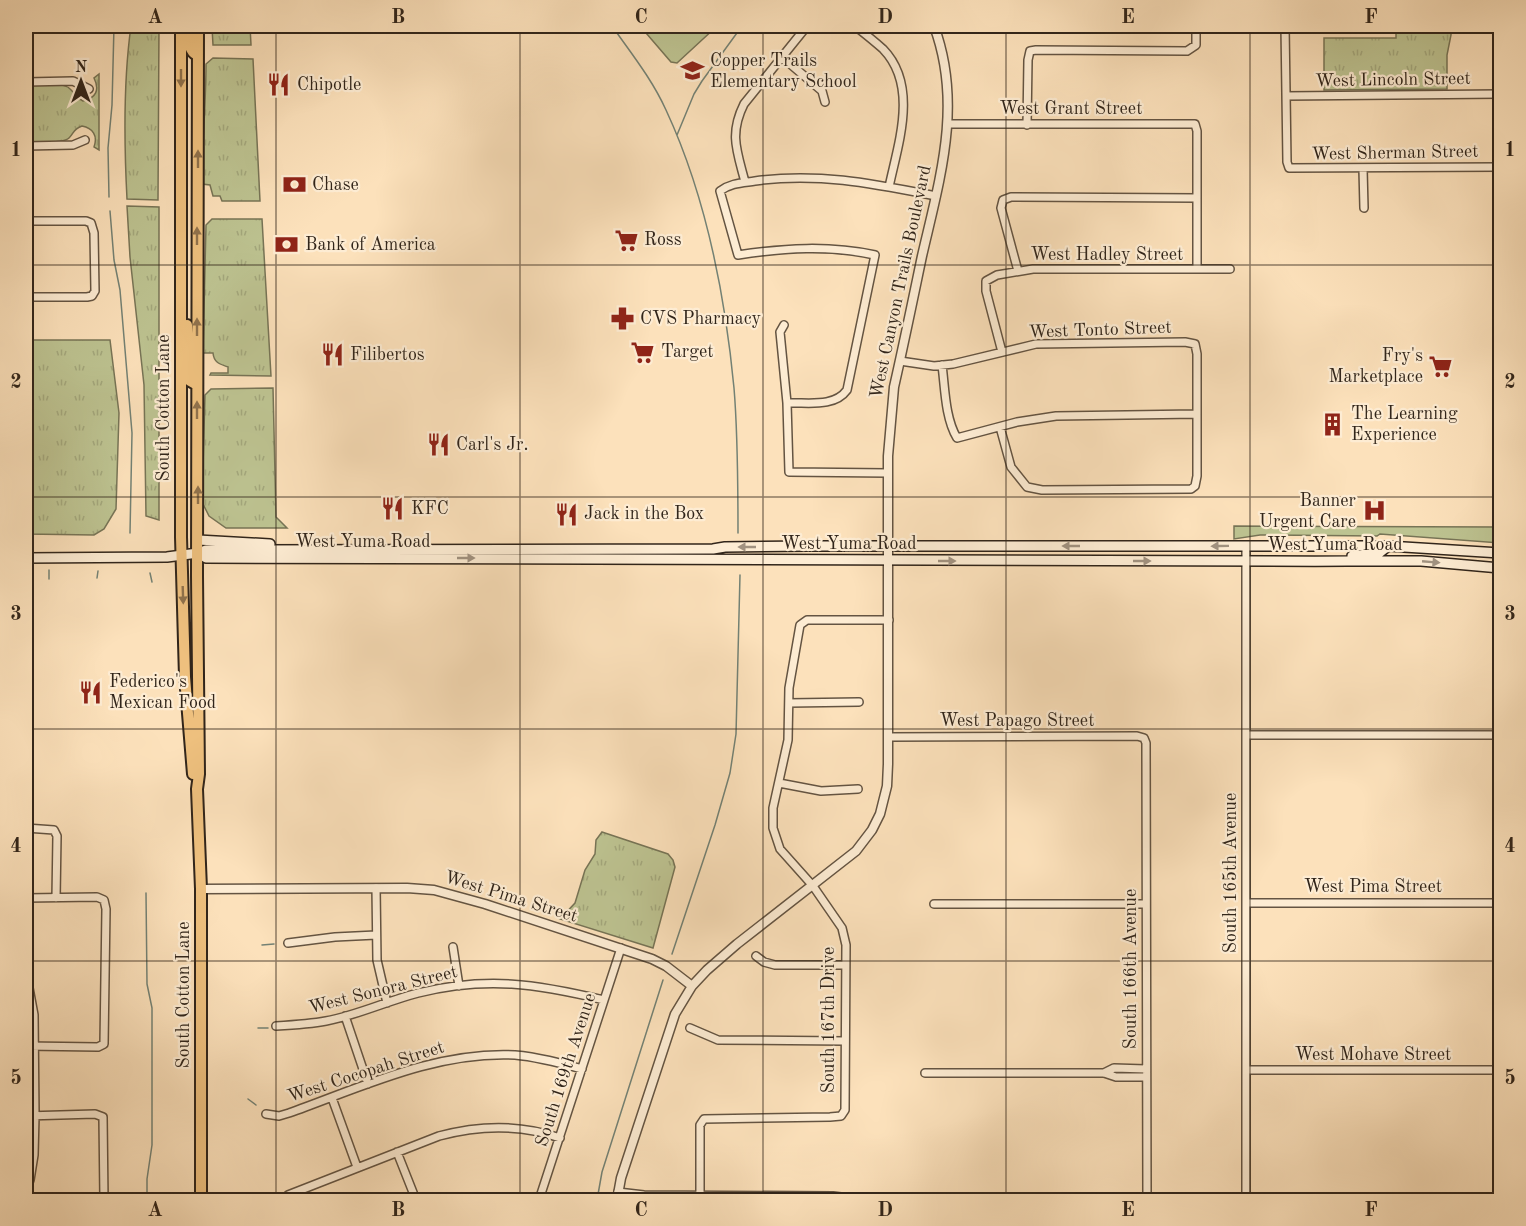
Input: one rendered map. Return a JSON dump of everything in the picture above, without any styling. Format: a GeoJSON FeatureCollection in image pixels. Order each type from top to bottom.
{"type":"FeatureCollection","features":[{"type":"Feature","properties":{"kind":"main road","name":"South Cotton Lane"},"geometry":{"type":"LineString","coordinates":[[181,26],[182,555],[185,677],[193,776],[197,789]]}},
{"type":"Feature","properties":{"kind":"main road"},"geometry":{"type":"LineString","coordinates":[[188,26],[190,48],[198,55]]}},
{"type":"Feature","properties":{"kind":"main road","name":"South Cotton Lane"},"geometry":{"type":"LineString","coordinates":[[198,26],[197,385],[200,774],[197,789],[201,889],[201,1200]]}},
{"type":"Feature","properties":{"kind":"main road"},"geometry":{"type":"LineString","coordinates":[[181,210],[197,210]]}},
{"type":"Feature","properties":{"kind":"main road"},"geometry":{"type":"LineString","coordinates":[[181,282],[186,308],[190,381],[197,385]]}},
{"type":"Feature","properties":{"kind":"main road"},"geometry":{"type":"LineString","coordinates":[[198,540],[275,545],[278,549]]}},
{"type":"Feature","properties":{"kind":"main road"},"geometry":{"type":"LineString","coordinates":[[1347,561],[1353,555],[1378,554],[1388,546]]}},
{"type":"Feature","properties":{"kind":"main road","name":"West Yuma Road"},"geometry":{"type":"LineString","coordinates":[[26,558],[182,555],[206,550],[713,549],[725,547],[1388,546],[1500,553]]}},
{"type":"Feature","properties":{"kind":"main road"},"geometry":{"type":"LineString","coordinates":[[318,558],[343,555],[419,555],[424,549]]}},
{"type":"Feature","properties":{"kind":"main road"},"geometry":{"type":"LineString","coordinates":[[649,559],[656,555],[708,555],[713,549]]}},
{"type":"Feature","properties":{"kind":"main road","name":"West Yuma Road"},"geometry":{"type":"LineString","coordinates":[[198,553],[207,558],[1421,561],[1500,568]]}},
{"type":"Feature","properties":{"kind":"main road"},"geometry":{"type":"LineString","coordinates":[[185,677],[193,682],[195,713],[199,729]]}},
{"type":"Feature","properties":{"kind":"street"},"geometry":{"type":"LineString","coordinates":[[745,182],[736,148],[735,127],[744,104],[807,26]]}},
{"type":"Feature","properties":{"kind":"street"},"geometry":{"type":"LineString","coordinates":[[855,26],[884,50],[891,59],[901,84],[903,116],[889,187]]}},
{"type":"Feature","properties":{"kind":"street","name":"West Canyon Trails Boulevard"},"geometry":{"type":"LineString","coordinates":[[618,1196],[675,1014],[692,986],[737,944],[856,851],[872,830],[880,814],[887,786],[889,737],[888,473],[891,413],[936,196],[948,124],[948,85],[942,51],[934,26]]}},
{"type":"Feature","properties":{"kind":"street"},"geometry":{"type":"LineString","coordinates":[[1027,125],[1030,51],[1187,51],[1196,45],[1196,26]]}},
{"type":"Feature","properties":{"kind":"street"},"geometry":{"type":"LineString","coordinates":[[1285,26],[1286,96]]}},
{"type":"Feature","properties":{"kind":"street"},"geometry":{"type":"LineString","coordinates":[[783,57],[822,91],[825,102]]}},
{"type":"Feature","properties":{"kind":"street"},"geometry":{"type":"LineString","coordinates":[[26,82],[74,81],[88,89]]}},
{"type":"Feature","properties":{"kind":"street","name":"West Lincoln Street"},"geometry":{"type":"LineString","coordinates":[[1286,96],[1500,94]]}},
{"type":"Feature","properties":{"kind":"street","name":"West Sherman Street"},"geometry":{"type":"LineString","coordinates":[[1286,96],[1289,168],[1500,167]]}},
{"type":"Feature","properties":{"kind":"street","name":"West Grant Street"},"geometry":{"type":"LineString","coordinates":[[948,124],[1195,124],[1197,131],[1197,198]]}},
{"type":"Feature","properties":{"kind":"street"},"geometry":{"type":"LineString","coordinates":[[26,146],[73,145],[85,140]]}},
{"type":"Feature","properties":{"kind":"street"},"geometry":{"type":"LineString","coordinates":[[1363,169],[1364,208]]}},
{"type":"Feature","properties":{"kind":"street"},"geometry":{"type":"LineString","coordinates":[[787,403],[833,402],[843,397],[847,390],[875,255],[818,248],[776,249],[738,255],[720,191],[729,185],[745,182],[775,178],[822,177],[860,181],[936,196]]}},
{"type":"Feature","properties":{"kind":"street"},"geometry":{"type":"LineString","coordinates":[[1018,271],[1001,208],[1003,200],[1011,197],[1197,198],[1197,269]]}},
{"type":"Feature","properties":{"kind":"street"},"geometry":{"type":"LineString","coordinates":[[26,221],[87,221],[91,223],[94,232],[95,291],[92,296],[26,297]]}},
{"type":"Feature","properties":{"kind":"street","name":"West Hadley Street"},"geometry":{"type":"LineString","coordinates":[[1002,351],[986,291],[986,281],[997,275],[1018,271],[1230,269]]}},
{"type":"Feature","properties":{"kind":"street"},"geometry":{"type":"LineString","coordinates":[[784,325],[780,332],[787,403],[789,472],[888,473]]}},
{"type":"Feature","properties":{"kind":"street","name":"West Tonto Street"},"geometry":{"type":"LineString","coordinates":[[900,361],[942,365],[1054,342],[1185,342],[1195,344],[1197,354],[1197,414]]}},
{"type":"Feature","properties":{"kind":"street"},"geometry":{"type":"LineString","coordinates":[[942,365],[948,410],[957,438],[1000,427],[1056,416],[1197,414],[1195,486],[1191,489],[1042,490],[1027,487],[1011,467],[1000,427]]}},
{"type":"Feature","properties":{"kind":"street","name":"South 165th Avenue"},"geometry":{"type":"LineString","coordinates":[[1246,546],[1246,1200]]}},
{"type":"Feature","properties":{"kind":"street","name":"South 167th Drive"},"geometry":{"type":"LineString","coordinates":[[700,1197],[700,1125],[704,1119],[841,1116],[845,1110],[846,945],[842,928],[813,886],[780,849],[773,828],[773,808],[788,740],[789,688],[800,625],[807,620],[889,620]]}},
{"type":"Feature","properties":{"kind":"street"},"geometry":{"type":"LineString","coordinates":[[789,703],[859,702]]}},
{"type":"Feature","properties":{"kind":"street"},"geometry":{"type":"LineString","coordinates":[[1246,735],[1500,735]]}},
{"type":"Feature","properties":{"kind":"street","name":"West Papago Street"},"geometry":{"type":"LineString","coordinates":[[889,737],[1137,736],[1144,738]]}},
{"type":"Feature","properties":{"kind":"street","name":"South 166th Avenue"},"geometry":{"type":"LineString","coordinates":[[1144,738],[1146,743],[1147,1200]]}},
{"type":"Feature","properties":{"kind":"street"},"geometry":{"type":"LineString","coordinates":[[779,783],[822,791],[858,789]]}},
{"type":"Feature","properties":{"kind":"street"},"geometry":{"type":"LineString","coordinates":[[26,828],[54,830],[57,836],[56,898]]}},
{"type":"Feature","properties":{"kind":"street"},"geometry":{"type":"LineString","coordinates":[[376,888],[378,967],[387,1003]]}},
{"type":"Feature","properties":{"kind":"street","name":"West Pima Street"},"geometry":{"type":"LineString","coordinates":[[201,889],[376,888],[425,889],[445,892],[621,948],[661,964],[692,986]]}},
{"type":"Feature","properties":{"kind":"street"},"geometry":{"type":"LineString","coordinates":[[26,898],[97,897],[104,900],[106,909],[104,1044],[98,1047],[26,1046]]}},
{"type":"Feature","properties":{"kind":"street","name":"West Pima Street"},"geometry":{"type":"LineString","coordinates":[[1246,903],[1500,903]]}},
{"type":"Feature","properties":{"kind":"street"},"geometry":{"type":"LineString","coordinates":[[934,904],[1146,904]]}},
{"type":"Feature","properties":{"kind":"street"},"geometry":{"type":"LineString","coordinates":[[288,943],[334,937],[376,935]]}},
{"type":"Feature","properties":{"kind":"street"},"geometry":{"type":"LineString","coordinates":[[453,947],[459,986]]}},
{"type":"Feature","properties":{"kind":"street","name":"South 169th Avenue"},"geometry":{"type":"LineString","coordinates":[[539,1200],[621,948]]}},
{"type":"Feature","properties":{"kind":"street"},"geometry":{"type":"LineString","coordinates":[[756,956],[775,966],[845,965]]}},
{"type":"Feature","properties":{"kind":"street"},"geometry":{"type":"LineString","coordinates":[[26,972],[34,1015],[35,1116],[34,1155],[26,1190]]}},
{"type":"Feature","properties":{"kind":"street","name":"West Sonora Street"},"geometry":{"type":"LineString","coordinates":[[276,1026],[326,1021],[419,993],[459,986],[506,983],[541,986],[604,1000]]}},
{"type":"Feature","properties":{"kind":"street"},"geometry":{"type":"LineString","coordinates":[[345,1016],[368,1084]]}},
{"type":"Feature","properties":{"kind":"street"},"geometry":{"type":"LineString","coordinates":[[690,1028],[718,1040],[845,1041]]}},
{"type":"Feature","properties":{"kind":"street","name":"West Cocopah Street"},"geometry":{"type":"LineString","coordinates":[[266,1114],[279,1116],[416,1068],[470,1056],[526,1057],[582,1069]]}},
{"type":"Feature","properties":{"kind":"street"},"geometry":{"type":"LineString","coordinates":[[1104,1073],[1114,1068],[1146,1068]]}},
{"type":"Feature","properties":{"kind":"street"},"geometry":{"type":"LineString","coordinates":[[1125,1068],[1125,1077]]}},
{"type":"Feature","properties":{"kind":"street","name":"West Mohave Street"},"geometry":{"type":"LineString","coordinates":[[1246,1070],[1500,1070]]}},
{"type":"Feature","properties":{"kind":"street"},"geometry":{"type":"LineString","coordinates":[[925,1073],[1104,1073],[1116,1077],[1146,1077]]}},
{"type":"Feature","properties":{"kind":"street"},"geometry":{"type":"LineString","coordinates":[[332,1098],[357,1167]]}},
{"type":"Feature","properties":{"kind":"street"},"geometry":{"type":"LineString","coordinates":[[26,1116],[95,1114],[103,1117],[104,1200]]}},
{"type":"Feature","properties":{"kind":"street"},"geometry":{"type":"LineString","coordinates":[[288,1195],[439,1136],[460,1130],[521,1128],[541,1131],[560,1138]]}},
{"type":"Feature","properties":{"kind":"street"},"geometry":{"type":"LineString","coordinates":[[397,1152],[416,1200]]}},
{"type":"Feature","properties":{"kind":"street"},"geometry":{"type":"LineString","coordinates":[[618,1196],[843,1199]]}},
{"type":"Feature","properties":{"kind":"street"},"geometry":{"type":"LineString","coordinates":[[474,1200],[491,1198],[519,1200]]}},
{"type":"Feature","properties":{"kind":"green space"},"geometry":{"type":"Polygon","coordinates":[[[131,26],[159,26],[158,200],[127,199],[125,112],[131,26]]]}},
{"type":"Feature","properties":{"kind":"green space"},"geometry":{"type":"Polygon","coordinates":[[[208,26],[250,26],[251,45],[213,45],[212,27],[208,26]]]}},
{"type":"Feature","properties":{"kind":"green space"},"geometry":{"type":"Polygon","coordinates":[[[640,26],[716,27],[677,63],[671,62],[640,26]]]}},
{"type":"Feature","properties":{"kind":"green space"},"geometry":{"type":"Polygon","coordinates":[[[1396,26],[1451,26],[1447,55],[1447,89],[1324,90],[1324,38],[1396,38],[1396,26]]]}},
{"type":"Feature","properties":{"kind":"green space"},"geometry":{"type":"Polygon","coordinates":[[[213,58],[253,59],[260,201],[222,201],[220,196],[213,196],[210,185],[202,184],[206,64],[213,58]]]}},
{"type":"Feature","properties":{"kind":"green space"},"geometry":{"type":"Polygon","coordinates":[[[99,74],[99,150],[94,147],[94,133],[82,126],[66,140],[26,142],[26,85],[66,86],[83,101],[96,93],[97,86],[94,78],[99,74]]]}},
{"type":"Feature","properties":{"kind":"green space"},"geometry":{"type":"Polygon","coordinates":[[[127,206],[159,207],[159,520],[146,516],[144,385],[130,257],[127,206]]]}},
{"type":"Feature","properties":{"kind":"green space"},"geometry":{"type":"Polygon","coordinates":[[[212,219],[262,219],[271,376],[210,375],[211,373],[228,373],[228,367],[216,361],[213,353],[203,353],[206,225],[212,219]]]}},
{"type":"Feature","properties":{"kind":"green space"},"geometry":{"type":"Polygon","coordinates":[[[26,340],[110,340],[119,413],[116,509],[104,529],[94,535],[26,534],[26,340]]]}},
{"type":"Feature","properties":{"kind":"green space"},"geometry":{"type":"Polygon","coordinates":[[[273,388],[276,517],[287,528],[226,528],[209,516],[202,502],[205,395],[211,389],[273,388]]]}},
{"type":"Feature","properties":{"kind":"green space"},"geometry":{"type":"Polygon","coordinates":[[[1234,526],[1500,527],[1500,543],[1380,534],[1377,536],[1260,535],[1234,539],[1234,526]]]}},
{"type":"Feature","properties":{"kind":"green space"},"geometry":{"type":"Polygon","coordinates":[[[602,832],[668,854],[673,860],[675,867],[653,948],[560,919],[575,903],[585,870],[595,854],[596,840],[602,832]]]}},
{"type":"Feature","properties":{"kind":"waterway"},"geometry":{"type":"LineString","coordinates":[[109,197],[108,148],[112,105],[114,26]]}},
{"type":"Feature","properties":{"kind":"waterway"},"geometry":{"type":"LineString","coordinates":[[612,26],[648,77],[666,110],[692,176],[712,246],[725,317],[734,388],[738,533]]}},
{"type":"Feature","properties":{"kind":"waterway"},"geometry":{"type":"LineString","coordinates":[[677,135],[694,94],[742,26]]}},
{"type":"Feature","properties":{"kind":"waterway"},"geometry":{"type":"LineString","coordinates":[[110,211],[114,260],[120,290],[132,433],[130,533]]}},
{"type":"Feature","properties":{"kind":"waterway"},"geometry":{"type":"LineString","coordinates":[[49,570],[49,579]]}},
{"type":"Feature","properties":{"kind":"waterway"},"geometry":{"type":"LineString","coordinates":[[97,578],[98,571]]}},
{"type":"Feature","properties":{"kind":"waterway"},"geometry":{"type":"LineString","coordinates":[[150,573],[152,582]]}},
{"type":"Feature","properties":{"kind":"waterway"},"geometry":{"type":"LineString","coordinates":[[672,954],[730,773],[736,734],[740,575]]}},
{"type":"Feature","properties":{"kind":"waterway"},"geometry":{"type":"LineString","coordinates":[[146,893],[147,984],[152,1008],[152,1145],[147,1179],[147,1200]]}},
{"type":"Feature","properties":{"kind":"waterway"},"geometry":{"type":"LineString","coordinates":[[262,945],[274,944]]}},
{"type":"Feature","properties":{"kind":"waterway"},"geometry":{"type":"LineString","coordinates":[[597,1200],[602,1172],[663,980]]}},
{"type":"Feature","properties":{"kind":"waterway"},"geometry":{"type":"LineString","coordinates":[[258,1028],[268,1028]]}},
{"type":"Feature","properties":{"kind":"waterway"},"geometry":{"type":"LineString","coordinates":[[248,1099],[256,1105]]}},
{"type":"Feature","properties":{"kind":"waterway"},"geometry":{"type":"LineString","coordinates":[[273,1200],[277,1199]]}},
{"type":"Feature","properties":{"kind":"place","name":"Copper Trails Elementary School"},"geometry":{"type":"Point","coordinates":[692,71]}},
{"type":"Feature","properties":{"kind":"place","name":"Chipotle"},"geometry":{"type":"Point","coordinates":[279,85]}},
{"type":"Feature","properties":{"kind":"place","name":"Chase"},"geometry":{"type":"Point","coordinates":[294,185]}},
{"type":"Feature","properties":{"kind":"place","name":"Ross"},"geometry":{"type":"Point","coordinates":[626,240]}},
{"type":"Feature","properties":{"kind":"place","name":"Bank of America"},"geometry":{"type":"Point","coordinates":[287,245]}},
{"type":"Feature","properties":{"kind":"place","name":"CVS Pharmacy"},"geometry":{"type":"Point","coordinates":[622,319]}},
{"type":"Feature","properties":{"kind":"place","name":"Target"},"geometry":{"type":"Point","coordinates":[643,352]}},
{"type":"Feature","properties":{"kind":"place","name":"Filibertos"},"geometry":{"type":"Point","coordinates":[332,355]}},
{"type":"Feature","properties":{"kind":"place","name":"Fry's Marketplace"},"geometry":{"type":"Point","coordinates":[1441,366]}},
{"type":"Feature","properties":{"kind":"place","name":"The Learning Experience"},"geometry":{"type":"Point","coordinates":[1333,424]}},
{"type":"Feature","properties":{"kind":"place","name":"Carl's Jr."},"geometry":{"type":"Point","coordinates":[438,445]}},
{"type":"Feature","properties":{"kind":"place","name":"KFC"},"geometry":{"type":"Point","coordinates":[393,509]}},
{"type":"Feature","properties":{"kind":"place","name":"Banner Urgent Care"},"geometry":{"type":"Point","coordinates":[1374,511]}},
{"type":"Feature","properties":{"kind":"place","name":"Jack in the Box"},"geometry":{"type":"Point","coordinates":[566,514]}},
{"type":"Feature","properties":{"kind":"place","name":"Federico's Mexican Food"},"geometry":{"type":"Point","coordinates":[91,692]}}]}
